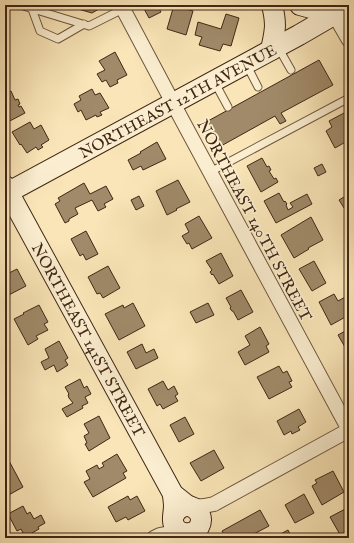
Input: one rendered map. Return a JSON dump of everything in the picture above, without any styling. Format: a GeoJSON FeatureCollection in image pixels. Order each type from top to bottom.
{"type":"FeatureCollection","features":[{"type":"Feature","properties":{"kind":"street"},"geometry":{"type":"LineString","coordinates":[[272,5],[276,27],[274,48]]}},
{"type":"Feature","properties":{"kind":"street"},"geometry":{"type":"LineString","coordinates":[[300,5],[340,11],[349,40]]}},
{"type":"Feature","properties":{"kind":"street","name":"NORTHEAST 140TH STREET"},"geometry":{"type":"LineString","coordinates":[[122,6],[349,430]]}},
{"type":"Feature","properties":{"kind":"street","name":"NORTHEAST 12TH AVENUE"},"geometry":{"type":"LineString","coordinates":[[6,191],[246,64],[340,11]]}},
{"type":"Feature","properties":{"kind":"street","name":"NORTHEAST 141ST STREET"},"geometry":{"type":"LineString","coordinates":[[6,191],[187,521]]}},
{"type":"Feature","properties":{"kind":"street"},"geometry":{"type":"LineString","coordinates":[[157,536],[187,521],[214,504],[349,430]]}},
{"type":"Feature","properties":{"kind":"lane"},"geometry":{"type":"LineString","coordinates":[[20,5],[89,26],[122,6]]}},
{"type":"Feature","properties":{"kind":"lane"},"geometry":{"type":"LineString","coordinates":[[32,9],[40,31],[58,39],[84,24]]}},
{"type":"Feature","properties":{"kind":"lane"},"geometry":{"type":"LineString","coordinates":[[274,48],[291,70]]}},
{"type":"Feature","properties":{"kind":"lane"},"geometry":{"type":"LineString","coordinates":[[246,64],[258,87]]}},
{"type":"Feature","properties":{"kind":"lane"},"geometry":{"type":"LineString","coordinates":[[214,81],[228,107]]}},
{"type":"Feature","properties":{"kind":"lane"},"geometry":{"type":"LineString","coordinates":[[210,172],[349,98]]}},
{"type":"Feature","properties":{"kind":"building"},"geometry":{"type":"Polygon","coordinates":[[[64,5],[103,5],[104,6],[92,13],[64,5]]]}},
{"type":"Feature","properties":{"kind":"building"},"geometry":{"type":"Polygon","coordinates":[[[142,5],[157,5],[161,12],[149,18],[142,5]]]}},
{"type":"Feature","properties":{"kind":"building"},"geometry":{"type":"Polygon","coordinates":[[[174,5],[193,11],[186,35],[167,29],[174,5]]]}},
{"type":"Feature","properties":{"kind":"building"},"geometry":{"type":"Polygon","coordinates":[[[226,14],[239,18],[231,46],[223,44],[220,51],[199,45],[202,37],[195,35],[198,22],[221,29],[226,14]]]}},
{"type":"Feature","properties":{"kind":"building"},"geometry":{"type":"Polygon","coordinates":[[[115,52],[127,75],[117,80],[118,83],[110,87],[106,80],[102,82],[97,74],[105,70],[99,61],[115,52]]]}},
{"type":"Feature","properties":{"kind":"building"},"geometry":{"type":"Polygon","coordinates":[[[319,60],[333,85],[281,113],[286,121],[280,124],[275,116],[221,146],[208,121],[319,60]]]}},
{"type":"Feature","properties":{"kind":"building"},"geometry":{"type":"Polygon","coordinates":[[[92,89],[95,95],[100,93],[109,108],[100,112],[102,115],[97,117],[96,115],[86,120],[81,110],[78,112],[74,104],[81,100],[79,96],[92,89]]]}},
{"type":"Feature","properties":{"kind":"building"},"geometry":{"type":"Polygon","coordinates":[[[11,91],[15,100],[18,99],[20,104],[18,105],[19,107],[21,106],[25,113],[6,123],[5,94],[11,91]]]}},
{"type":"Feature","properties":{"kind":"building"},"geometry":{"type":"Polygon","coordinates":[[[344,113],[349,122],[349,140],[335,148],[326,131],[332,127],[329,121],[344,113]]]}},
{"type":"Feature","properties":{"kind":"building"},"geometry":{"type":"Polygon","coordinates":[[[30,122],[34,129],[41,125],[49,140],[41,145],[43,147],[38,150],[36,147],[27,153],[12,132],[30,122]]]}},
{"type":"Feature","properties":{"kind":"building"},"geometry":{"type":"Polygon","coordinates":[[[157,142],[166,159],[143,170],[141,166],[133,170],[128,160],[157,142]]]}},
{"type":"Feature","properties":{"kind":"building"},"geometry":{"type":"Polygon","coordinates":[[[262,158],[267,167],[269,166],[271,170],[269,171],[274,179],[276,178],[278,182],[261,192],[247,166],[262,158]]]}},
{"type":"Feature","properties":{"kind":"building"},"geometry":{"type":"Polygon","coordinates":[[[322,164],[326,172],[318,176],[314,168],[322,164]]]}},
{"type":"Feature","properties":{"kind":"building"},"geometry":{"type":"Polygon","coordinates":[[[178,180],[190,202],[167,215],[156,191],[178,180]]]}},
{"type":"Feature","properties":{"kind":"building"},"geometry":{"type":"Polygon","coordinates":[[[84,183],[90,194],[106,186],[113,199],[104,204],[106,207],[98,211],[92,200],[75,208],[78,214],[65,223],[55,204],[60,201],[58,198],[84,183]]]}},
{"type":"Feature","properties":{"kind":"building"},"geometry":{"type":"Polygon","coordinates":[[[279,193],[284,202],[285,201],[287,204],[288,210],[293,207],[290,203],[307,194],[312,204],[276,223],[264,201],[279,193]]]}},
{"type":"Feature","properties":{"kind":"building"},"geometry":{"type":"Polygon","coordinates":[[[349,194],[349,205],[344,208],[339,200],[349,194]]]}},
{"type":"Feature","properties":{"kind":"building"},"geometry":{"type":"Polygon","coordinates":[[[139,196],[144,206],[136,210],[131,200],[139,196]]]}},
{"type":"Feature","properties":{"kind":"building"},"geometry":{"type":"Polygon","coordinates":[[[199,216],[212,238],[192,249],[189,243],[187,244],[182,236],[189,232],[185,224],[199,216]]]}},
{"type":"Feature","properties":{"kind":"building"},"geometry":{"type":"Polygon","coordinates":[[[311,217],[323,240],[294,258],[281,235],[311,217]]]}},
{"type":"Feature","properties":{"kind":"building"},"geometry":{"type":"Polygon","coordinates":[[[86,231],[98,254],[86,260],[83,254],[80,256],[71,239],[86,231]]]}},
{"type":"Feature","properties":{"kind":"building"},"geometry":{"type":"Polygon","coordinates":[[[221,253],[233,276],[219,284],[210,272],[212,270],[206,261],[221,253]]]}},
{"type":"Feature","properties":{"kind":"building"},"geometry":{"type":"Polygon","coordinates":[[[314,261],[326,283],[312,291],[299,269],[314,261]]]}},
{"type":"Feature","properties":{"kind":"building"},"geometry":{"type":"Polygon","coordinates":[[[108,266],[120,288],[103,298],[100,293],[97,294],[88,277],[108,266]]]}},
{"type":"Feature","properties":{"kind":"building"},"geometry":{"type":"Polygon","coordinates":[[[17,269],[26,286],[5,297],[5,275],[17,269]]]}},
{"type":"Feature","properties":{"kind":"building"},"geometry":{"type":"Polygon","coordinates":[[[241,290],[253,312],[238,320],[231,310],[226,298],[241,290]]]}},
{"type":"Feature","properties":{"kind":"building"},"geometry":{"type":"Polygon","coordinates":[[[334,294],[338,301],[349,295],[349,315],[331,325],[319,302],[334,294]]]}},
{"type":"Feature","properties":{"kind":"building"},"geometry":{"type":"Polygon","coordinates":[[[133,303],[145,326],[119,340],[105,314],[123,305],[124,308],[133,303]]]}},
{"type":"Feature","properties":{"kind":"building"},"geometry":{"type":"Polygon","coordinates":[[[208,303],[214,315],[196,323],[190,312],[208,303]]]}},
{"type":"Feature","properties":{"kind":"building"},"geometry":{"type":"Polygon","coordinates":[[[39,305],[48,322],[44,324],[48,330],[36,336],[38,339],[28,345],[14,319],[39,305]]]}},
{"type":"Feature","properties":{"kind":"building"},"geometry":{"type":"Polygon","coordinates":[[[260,327],[269,344],[266,346],[269,352],[245,365],[238,352],[250,345],[245,336],[260,327]]]}},
{"type":"Feature","properties":{"kind":"building"},"geometry":{"type":"Polygon","coordinates":[[[349,329],[349,354],[338,335],[349,329]]]}},
{"type":"Feature","properties":{"kind":"building"},"geometry":{"type":"Polygon","coordinates":[[[59,341],[68,358],[65,360],[68,365],[57,372],[54,365],[45,370],[41,362],[49,358],[45,349],[59,341]]]}},
{"type":"Feature","properties":{"kind":"building"},"geometry":{"type":"Polygon","coordinates":[[[142,344],[146,353],[154,349],[158,358],[136,369],[127,352],[142,344]]]}},
{"type":"Feature","properties":{"kind":"building"},"geometry":{"type":"Polygon","coordinates":[[[279,366],[283,373],[287,371],[292,381],[289,382],[292,387],[269,399],[257,377],[279,366]]]}},
{"type":"Feature","properties":{"kind":"building"},"geometry":{"type":"Polygon","coordinates":[[[80,379],[84,388],[87,386],[91,394],[85,397],[88,403],[82,406],[83,408],[67,417],[62,409],[73,403],[69,398],[69,394],[65,387],[80,379]]]}},
{"type":"Feature","properties":{"kind":"building"},"geometry":{"type":"Polygon","coordinates":[[[163,381],[168,390],[174,386],[178,394],[175,396],[178,401],[163,409],[160,404],[157,406],[148,389],[163,381]]]}},
{"type":"Feature","properties":{"kind":"building"},"geometry":{"type":"Polygon","coordinates":[[[299,409],[306,422],[298,427],[300,430],[292,434],[291,431],[284,435],[277,421],[299,409]]]}},
{"type":"Feature","properties":{"kind":"building"},"geometry":{"type":"Polygon","coordinates":[[[99,416],[110,438],[89,451],[85,444],[87,443],[84,436],[89,433],[84,424],[99,416]]]}},
{"type":"Feature","properties":{"kind":"building"},"geometry":{"type":"Polygon","coordinates":[[[185,417],[194,434],[179,442],[170,425],[185,417]]]}},
{"type":"Feature","properties":{"kind":"building"},"geometry":{"type":"Polygon","coordinates":[[[214,450],[224,468],[201,481],[190,463],[214,450]]]}},
{"type":"Feature","properties":{"kind":"building"},"geometry":{"type":"Polygon","coordinates":[[[117,454],[127,471],[123,473],[126,478],[93,497],[84,482],[90,479],[86,471],[97,465],[99,469],[104,466],[102,463],[117,454]]]}},
{"type":"Feature","properties":{"kind":"building"},"geometry":{"type":"Polygon","coordinates":[[[8,459],[23,487],[5,497],[5,460],[8,459]]]}},
{"type":"Feature","properties":{"kind":"building"},"geometry":{"type":"Polygon","coordinates":[[[333,471],[344,492],[322,505],[312,486],[317,483],[315,480],[333,471]]]}},
{"type":"Feature","properties":{"kind":"building"},"geometry":{"type":"Polygon","coordinates":[[[304,494],[314,513],[295,523],[285,505],[304,494]]]}},
{"type":"Feature","properties":{"kind":"building"},"geometry":{"type":"Polygon","coordinates":[[[128,496],[130,500],[137,496],[145,511],[128,520],[126,517],[116,522],[108,507],[128,496]]]}},
{"type":"Feature","properties":{"kind":"building"},"geometry":{"type":"Polygon","coordinates":[[[23,506],[27,514],[30,512],[34,519],[41,515],[45,523],[38,527],[39,529],[25,537],[21,529],[17,531],[8,514],[23,506]]]}},
{"type":"Feature","properties":{"kind":"building"},"geometry":{"type":"Polygon","coordinates":[[[349,507],[349,537],[342,538],[330,517],[349,507]]]}},
{"type":"Feature","properties":{"kind":"building"},"geometry":{"type":"Polygon","coordinates":[[[260,510],[269,526],[246,538],[226,538],[222,531],[260,510]]]}},
{"type":"Feature","properties":{"kind":"building"},"geometry":{"type":"Polygon","coordinates":[[[288,530],[292,538],[275,537],[288,530]]]}}]}
